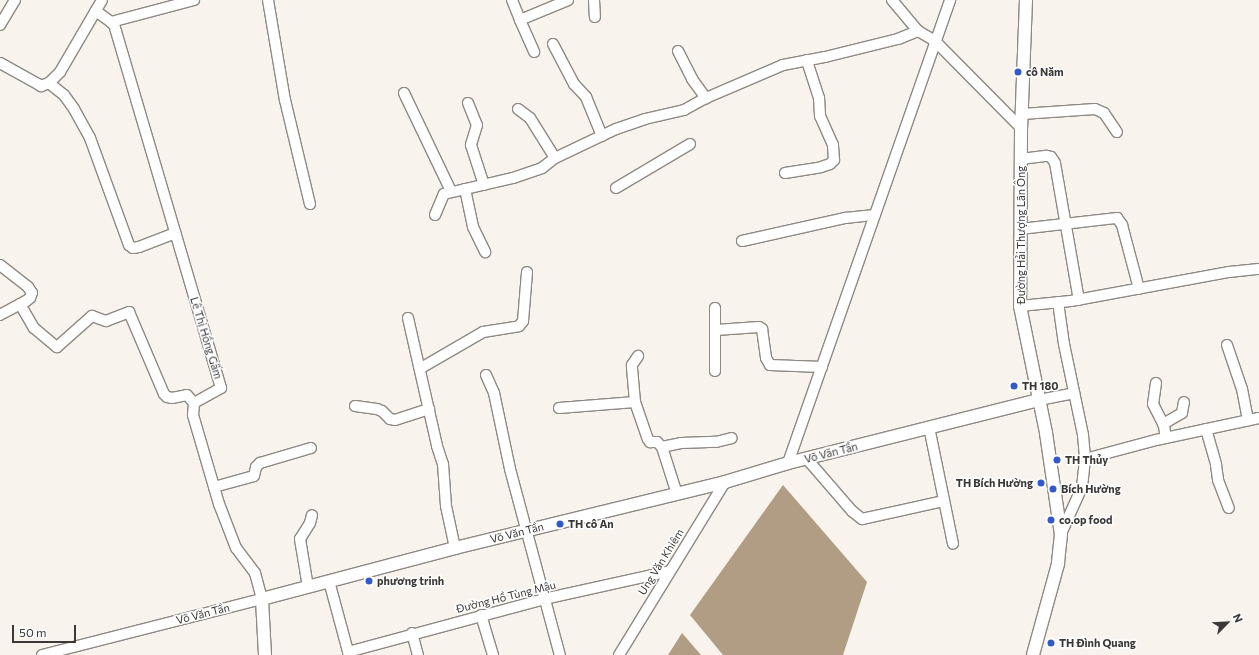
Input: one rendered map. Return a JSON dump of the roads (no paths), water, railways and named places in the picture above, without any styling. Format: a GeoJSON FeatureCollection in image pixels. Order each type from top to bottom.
{"type":"FeatureCollection","features":[{"type":"Feature","properties":{"kind":"street"},"geometry":{"type":"LineString","coordinates":[[0,25],[15,0]]}},
{"type":"Feature","properties":{"kind":"street"},"geometry":{"type":"LineString","coordinates":[[0,63],[41,86],[49,84],[60,72],[102,0]]}},
{"type":"Feature","properties":{"kind":"street"},"geometry":{"type":"LineString","coordinates":[[96,11],[111,22],[194,0]]}},
{"type":"Feature","properties":{"kind":"street"},"geometry":{"type":"LineString","coordinates":[[268,0],[285,100],[310,204]]}},
{"type":"Feature","properties":{"kind":"street"},"geometry":{"type":"LineString","coordinates":[[512,0],[534,52]]}},
{"type":"Feature","properties":{"kind":"street"},"geometry":{"type":"LineString","coordinates":[[520,20],[568,0]]}},
{"type":"Feature","properties":{"kind":"street"},"geometry":{"type":"LineString","coordinates":[[594,0],[595,18]]}},
{"type":"Feature","properties":{"kind":"street"},"geometry":{"type":"LineString","coordinates":[[892,0],[918,31],[935,42],[1021,128]]}},
{"type":"Feature","properties":{"kind":"street"},"geometry":{"type":"LineString","coordinates":[[788,463],[950,0]]}},
{"type":"Feature","properties":{"kind":"street","name":"Đường Hải Thượng Lãn Ông"},"geometry":{"type":"LineString","coordinates":[[1026,0],[1021,128],[1020,306],[1053,473],[1061,534],[1058,564],[1033,655]]}},
{"type":"Feature","properties":{"kind":"street","name":"Lê Thị Hồng Gấm"},"geometry":{"type":"LineString","coordinates":[[111,22],[221,388],[194,403]]}},
{"type":"Feature","properties":{"kind":"street"},"geometry":{"type":"LineString","coordinates":[[435,215],[444,194],[513,178],[542,168],[555,158],[631,123],[684,110],[706,98],[783,65],[898,39],[918,31]]}},
{"type":"Feature","properties":{"kind":"street"},"geometry":{"type":"LineString","coordinates":[[553,44],[574,84],[586,97],[602,136]]}},
{"type":"Feature","properties":{"kind":"street"},"geometry":{"type":"LineString","coordinates":[[678,51],[692,79],[706,98]]}},
{"type":"Feature","properties":{"kind":"street"},"geometry":{"type":"LineString","coordinates":[[785,173],[821,167],[830,164],[834,160],[833,145],[820,116],[819,98],[807,60]]}},
{"type":"Feature","properties":{"kind":"street"},"geometry":{"type":"LineString","coordinates":[[49,84],[64,96],[74,109],[90,138],[129,245],[133,248],[139,247],[175,233]]}},
{"type":"Feature","properties":{"kind":"street"},"geometry":{"type":"LineString","coordinates":[[404,93],[451,192]]}},
{"type":"Feature","properties":{"kind":"street"},"geometry":{"type":"LineString","coordinates":[[468,103],[477,125],[471,145],[484,185]]}},
{"type":"Feature","properties":{"kind":"street"},"geometry":{"type":"LineString","coordinates":[[1022,114],[1095,108],[1104,113],[1117,132]]}},
{"type":"Feature","properties":{"kind":"street"},"geometry":{"type":"LineString","coordinates":[[518,109],[530,118],[555,158]]}},
{"type":"Feature","properties":{"kind":"street"},"geometry":{"type":"LineString","coordinates":[[616,188],[690,144]]}},
{"type":"Feature","properties":{"kind":"street"},"geometry":{"type":"LineString","coordinates":[[1021,159],[1047,156],[1053,159],[1079,300]]}},
{"type":"Feature","properties":{"kind":"street"},"geometry":{"type":"LineString","coordinates":[[465,189],[473,227],[485,252]]}},
{"type":"Feature","properties":{"kind":"street"},"geometry":{"type":"LineString","coordinates":[[742,241],[845,218],[875,215]]}},
{"type":"Feature","properties":{"kind":"street"},"geometry":{"type":"LineString","coordinates":[[1020,228],[1117,218],[1122,225],[1139,289]]}},
{"type":"Feature","properties":{"kind":"street"},"geometry":{"type":"LineString","coordinates":[[0,265],[28,287],[32,293],[30,298],[0,315]]}},
{"type":"Feature","properties":{"kind":"street"},"geometry":{"type":"LineString","coordinates":[[1020,306],[1079,300],[1229,272],[1259,269]]}},
{"type":"Feature","properties":{"kind":"street"},"geometry":{"type":"LineString","coordinates":[[421,368],[483,332],[519,326],[523,321],[527,272]]}},
{"type":"Feature","properties":{"kind":"street"},"geometry":{"type":"LineString","coordinates":[[1058,302],[1082,431],[1085,459],[1082,487],[1061,534]]}},
{"type":"Feature","properties":{"kind":"street"},"geometry":{"type":"LineString","coordinates":[[20,304],[34,328],[58,347],[92,316],[106,321],[129,312],[164,394],[167,397],[172,398],[187,395],[194,403],[193,415],[214,487],[236,548],[255,573],[262,599],[266,655]]}},
{"type":"Feature","properties":{"kind":"street"},"geometry":{"type":"LineString","coordinates":[[714,308],[716,330],[715,371]]}},
{"type":"Feature","properties":{"kind":"street"},"geometry":{"type":"LineString","coordinates":[[408,318],[421,368],[437,446],[443,464],[446,506],[454,548]]}},
{"type":"Feature","properties":{"kind":"street"},"geometry":{"type":"LineString","coordinates":[[716,330],[759,327],[762,329],[766,358],[770,365],[822,367]]}},
{"type":"Feature","properties":{"kind":"street"},"geometry":{"type":"LineString","coordinates":[[1227,345],[1242,389],[1248,420]]}},
{"type":"Feature","properties":{"kind":"street"},"geometry":{"type":"LineString","coordinates":[[638,356],[632,365],[635,402],[648,439],[650,442],[657,442],[662,447],[677,494]]}},
{"type":"Feature","properties":{"kind":"street"},"geometry":{"type":"LineString","coordinates":[[486,375],[494,393],[510,469],[560,655]]}},
{"type":"Feature","properties":{"kind":"street"},"geometry":{"type":"LineString","coordinates":[[1156,383],[1154,404],[1163,424],[1166,438]]}},
{"type":"Feature","properties":{"kind":"street"},"geometry":{"type":"LineString","coordinates":[[1039,400],[1074,393]]}},
{"type":"Feature","properties":{"kind":"street","name":"Võ Văn Tần"},"geometry":{"type":"LineString","coordinates":[[42,655],[454,548],[725,482],[807,458],[1039,400]]}},
{"type":"Feature","properties":{"kind":"street"},"geometry":{"type":"LineString","coordinates":[[560,408],[635,402]]}},
{"type":"Feature","properties":{"kind":"street"},"geometry":{"type":"LineString","coordinates":[[1163,424],[1182,413],[1184,402]]}},
{"type":"Feature","properties":{"kind":"street"},"geometry":{"type":"LineString","coordinates":[[354,406],[382,411],[390,419],[395,420],[429,409]]}},
{"type":"Feature","properties":{"kind":"street"},"geometry":{"type":"LineString","coordinates":[[1085,459],[1166,438],[1259,418]]}},
{"type":"Feature","properties":{"kind":"street"},"geometry":{"type":"LineString","coordinates":[[929,427],[952,544]]}},
{"type":"Feature","properties":{"kind":"street"},"geometry":{"type":"LineString","coordinates":[[1206,429],[1216,465],[1218,480],[1229,508]]}},
{"type":"Feature","properties":{"kind":"street"},"geometry":{"type":"LineString","coordinates":[[662,447],[688,442],[716,442],[732,438]]}},
{"type":"Feature","properties":{"kind":"street"},"geometry":{"type":"LineString","coordinates":[[214,487],[254,476],[256,467],[260,463],[311,448]]}},
{"type":"Feature","properties":{"kind":"street"},"geometry":{"type":"LineString","coordinates":[[807,458],[852,511],[862,519],[944,501]]}},
{"type":"Feature","properties":{"kind":"street","name":"Ung Văn Khiêm"},"geometry":{"type":"LineString","coordinates":[[619,655],[725,482]]}},
{"type":"Feature","properties":{"kind":"street"},"geometry":{"type":"LineString","coordinates":[[308,587],[300,539],[310,523],[312,515]]}},
{"type":"Feature","properties":{"kind":"street","name":"Đường Hồ Tùng Mậu"},"geometry":{"type":"LineString","coordinates":[[349,654],[412,633],[481,615],[544,599],[670,571]]}},
{"type":"Feature","properties":{"kind":"street"},"geometry":{"type":"LineString","coordinates":[[329,581],[349,654]]}},
{"type":"Feature","properties":{"kind":"street"},"geometry":{"type":"LineString","coordinates":[[481,615],[493,655]]}},
{"type":"Feature","properties":{"kind":"street"},"geometry":{"type":"LineString","coordinates":[[412,633],[418,655]]}},
{"type":"Feature","properties":{"kind":"place","name":"cô Năm"},"geometry":{"type":"Point","coordinates":[1018,72]}},
{"type":"Feature","properties":{"kind":"place","name":"TH 180"},"geometry":{"type":"Point","coordinates":[1014,386]}},
{"type":"Feature","properties":{"kind":"place","name":"TH Thủy"},"geometry":{"type":"Point","coordinates":[1057,460]}},
{"type":"Feature","properties":{"kind":"place","name":"TH Bích Hường"},"geometry":{"type":"Point","coordinates":[1041,483]}},
{"type":"Feature","properties":{"kind":"place","name":"Bích Hường"},"geometry":{"type":"Point","coordinates":[1053,489]}},
{"type":"Feature","properties":{"kind":"place","name":"co.op food"},"geometry":{"type":"Point","coordinates":[1051,520]}},
{"type":"Feature","properties":{"kind":"place","name":"TH cô An"},"geometry":{"type":"Point","coordinates":[560,524]}},
{"type":"Feature","properties":{"kind":"place","name":"phương trinh"},"geometry":{"type":"Point","coordinates":[369,581]}},
{"type":"Feature","properties":{"kind":"place","name":"TH Đình Quang"},"geometry":{"type":"Point","coordinates":[1051,643]}}]}
